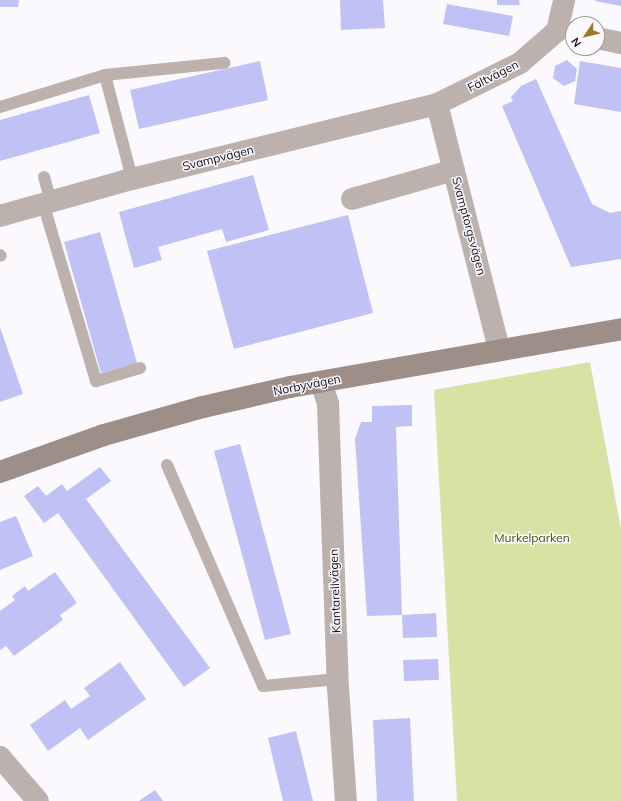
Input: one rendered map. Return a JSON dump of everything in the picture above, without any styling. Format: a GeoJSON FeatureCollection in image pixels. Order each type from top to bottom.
{"type":"FeatureCollection","features":[{"type":"Feature","properties":{"kind":"street","name":"Fältvägen"},"geometry":{"type":"LineString","coordinates":[[437,104],[520,63],[565,32],[564,0]]}},
{"type":"Feature","properties":{"kind":"street"},"geometry":{"type":"LineString","coordinates":[[605,40],[621,43]]}},
{"type":"Feature","properties":{"kind":"street","name":"Svamptorgsvägen"},"geometry":{"type":"LineString","coordinates":[[437,104],[499,349]]}},
{"type":"Feature","properties":{"kind":"street","name":"Svampvägen"},"geometry":{"type":"LineString","coordinates":[[0,216],[132,179],[437,104]]}},
{"type":"Feature","properties":{"kind":"street"},"geometry":{"type":"LineString","coordinates":[[352,199],[454,170]]}},
{"type":"Feature","properties":{"kind":"street","name":"Norbyvägen"},"geometry":{"type":"LineString","coordinates":[[0,472],[104,435],[203,407],[321,382],[499,349],[621,329]]}},
{"type":"Feature","properties":{"kind":"street","name":"Kantarellvägen"},"geometry":{"type":"LineString","coordinates":[[321,382],[328,404],[338,679],[346,801]]}},
{"type":"Feature","properties":{"kind":"street"},"geometry":{"type":"LineString","coordinates":[[0,757],[38,801]]}},
{"type":"Feature","properties":{"kind":"lane"},"geometry":{"type":"LineString","coordinates":[[0,107],[105,75],[224,63]]}},
{"type":"Feature","properties":{"kind":"lane"},"geometry":{"type":"LineString","coordinates":[[105,75],[132,179]]}},
{"type":"Feature","properties":{"kind":"lane"},"geometry":{"type":"LineString","coordinates":[[44,178],[47,202],[96,381],[140,368]]}},
{"type":"Feature","properties":{"kind":"lane"},"geometry":{"type":"LineString","coordinates":[[167,465],[263,686],[338,679]]}},
{"type":"Feature","properties":{"kind":"green space","name":"Murkelparken"},"geometry":{"type":"Polygon","coordinates":[[[590,362],[621,529],[621,801],[457,801],[434,390],[590,362]]]}},
{"type":"Feature","properties":{"kind":"building"},"geometry":{"type":"Polygon","coordinates":[[[0,0],[19,0],[18,7],[0,7],[0,0]]]}},
{"type":"Feature","properties":{"kind":"building"},"geometry":{"type":"Polygon","coordinates":[[[340,0],[383,0],[385,28],[341,30],[340,0]]]}},
{"type":"Feature","properties":{"kind":"building"},"geometry":{"type":"Polygon","coordinates":[[[497,0],[519,0],[520,5],[497,5],[497,0]]]}},
{"type":"Feature","properties":{"kind":"building"},"geometry":{"type":"Polygon","coordinates":[[[621,0],[621,6],[595,1],[621,0]]]}},
{"type":"Feature","properties":{"kind":"building"},"geometry":{"type":"Polygon","coordinates":[[[447,4],[513,16],[509,36],[443,24],[447,4]]]}},
{"type":"Feature","properties":{"kind":"building"},"geometry":{"type":"Polygon","coordinates":[[[567,60],[577,69],[575,81],[564,86],[553,78],[555,66],[567,60]]]}},
{"type":"Feature","properties":{"kind":"building"},"geometry":{"type":"Polygon","coordinates":[[[260,61],[268,100],[139,129],[130,90],[260,61]]]}},
{"type":"Feature","properties":{"kind":"building"},"geometry":{"type":"Polygon","coordinates":[[[580,61],[621,68],[621,112],[574,104],[580,61]]]}},
{"type":"Feature","properties":{"kind":"building"},"geometry":{"type":"Polygon","coordinates":[[[536,79],[592,204],[610,213],[621,211],[621,259],[571,267],[502,106],[513,101],[511,97],[521,86],[536,79]]]}},
{"type":"Feature","properties":{"kind":"building"},"geometry":{"type":"Polygon","coordinates":[[[89,95],[100,133],[0,161],[0,120],[89,95]]]}},
{"type":"Feature","properties":{"kind":"building"},"geometry":{"type":"Polygon","coordinates":[[[253,175],[269,230],[226,242],[222,229],[158,247],[162,260],[134,268],[119,212],[253,175]]]}},
{"type":"Feature","properties":{"kind":"building"},"geometry":{"type":"Polygon","coordinates":[[[348,215],[373,313],[234,349],[207,251],[348,215]]]}},
{"type":"Feature","properties":{"kind":"building"},"geometry":{"type":"Polygon","coordinates":[[[100,232],[137,363],[101,373],[64,242],[100,232]]]}},
{"type":"Feature","properties":{"kind":"building"},"geometry":{"type":"Polygon","coordinates":[[[0,327],[23,394],[0,402],[0,327]]]}},
{"type":"Feature","properties":{"kind":"building"},"geometry":{"type":"Polygon","coordinates":[[[412,405],[412,426],[396,427],[402,615],[367,616],[355,439],[361,422],[372,422],[372,406],[412,405]]]}},
{"type":"Feature","properties":{"kind":"building"},"geometry":{"type":"Polygon","coordinates":[[[240,444],[291,634],[265,640],[214,451],[240,444]]]}},
{"type":"Feature","properties":{"kind":"building"},"geometry":{"type":"Polygon","coordinates":[[[100,467],[111,481],[86,499],[210,668],[184,687],[58,513],[44,523],[24,496],[38,486],[46,496],[62,484],[67,491],[100,467]]]}},
{"type":"Feature","properties":{"kind":"building"},"geometry":{"type":"Polygon","coordinates":[[[16,516],[33,556],[0,570],[0,522],[16,516]]]}},
{"type":"Feature","properties":{"kind":"building"},"geometry":{"type":"Polygon","coordinates":[[[55,572],[77,603],[60,615],[63,620],[14,656],[6,646],[0,650],[0,611],[15,600],[12,596],[25,586],[28,591],[55,572]]]}},
{"type":"Feature","properties":{"kind":"building"},"geometry":{"type":"Polygon","coordinates":[[[436,613],[437,637],[403,638],[402,615],[436,613]]]}},
{"type":"Feature","properties":{"kind":"building"},"geometry":{"type":"Polygon","coordinates":[[[438,659],[439,680],[404,681],[403,660],[438,659]]]}},
{"type":"Feature","properties":{"kind":"building"},"geometry":{"type":"Polygon","coordinates":[[[120,662],[146,699],[88,740],[80,728],[48,751],[30,725],[65,700],[71,709],[90,696],[84,688],[120,662]]]}},
{"type":"Feature","properties":{"kind":"building"},"geometry":{"type":"Polygon","coordinates":[[[410,718],[414,801],[377,801],[373,720],[410,718]]]}},
{"type":"Feature","properties":{"kind":"building"},"geometry":{"type":"Polygon","coordinates":[[[296,731],[313,801],[283,801],[268,738],[296,731]]]}},
{"type":"Feature","properties":{"kind":"building"},"geometry":{"type":"Polygon","coordinates":[[[155,790],[163,801],[139,801],[155,790]]]}}]}
